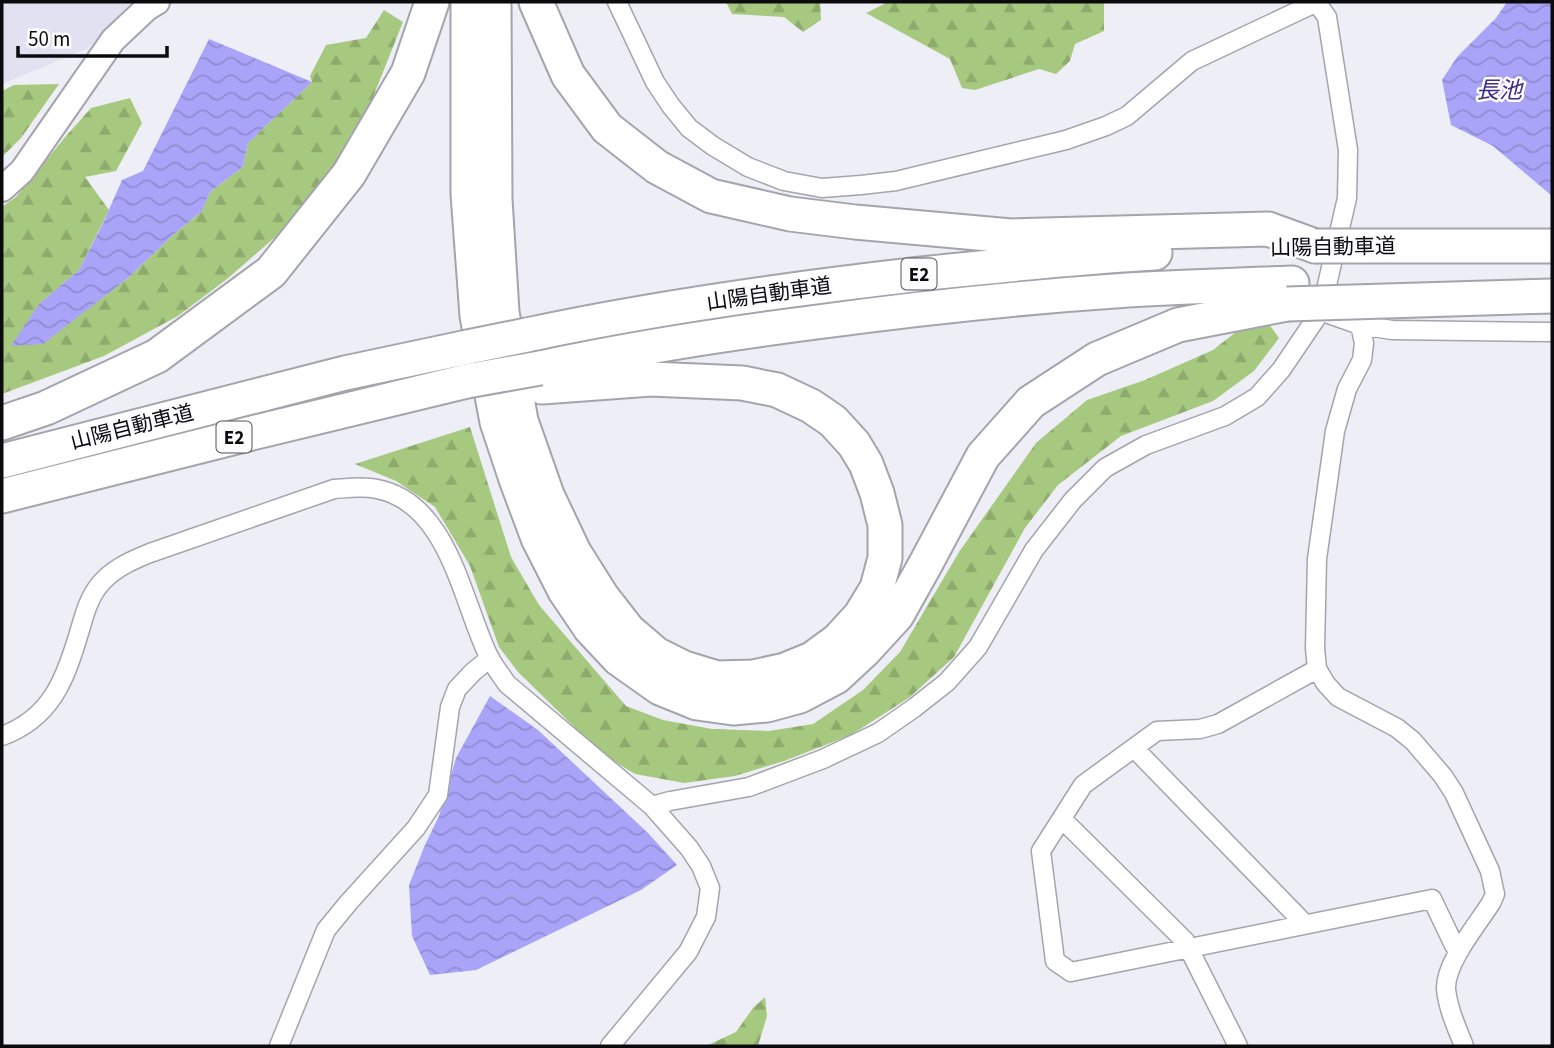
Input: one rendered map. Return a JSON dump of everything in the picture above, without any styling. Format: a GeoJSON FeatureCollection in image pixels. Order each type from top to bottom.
{"type":"FeatureCollection","features":[{"type":"Feature","properties":{"kind":"highway"},"geometry":{"type":"LineString","coordinates":[[2,423],[46,408],[158,356],[271,272],[349,174],[408,73],[432,2]]}},
{"type":"Feature","properties":{"kind":"highway"},"geometry":{"type":"LineString","coordinates":[[468,2],[468,194],[477,316],[497,422],[538,538],[565,591],[590,628],[619,659],[660,688],[697,703],[733,708],[767,705],[800,696],[836,677],[897,615],[983,456],[1031,402],[1097,359],[1178,324],[1290,294],[1552,296]]}},
{"type":"Feature","properties":{"kind":"highway"},"geometry":{"type":"LineString","coordinates":[[494,2],[495,199],[502,312],[521,421],[547,495],[573,552],[628,630],[656,654],[684,668],[717,678],[753,677],[785,670],[812,659],[838,640],[860,617],[877,588],[886,558],[886,525],[866,464],[854,444],[833,421],[811,406],[778,390],[742,383],[541,378]]}},
{"type":"Feature","properties":{"kind":"highway"},"geometry":{"type":"LineString","coordinates":[[536,2],[568,75],[607,128],[657,167],[711,196],[790,214],[1011,236],[1268,229],[1315,246]]}},
{"type":"Feature","properties":{"kind":"highway","name":"山陽自動車道"},"geometry":{"type":"LineString","coordinates":[[2,461],[345,373],[580,324],[737,297],[1012,264],[1128,254],[1315,246],[1552,246]]}},
{"type":"Feature","properties":{"kind":"highway","name":"山陽自動車道"},"geometry":{"type":"LineString","coordinates":[[2,496],[244,435],[328,424],[469,390],[541,378],[592,357],[744,331],[1014,299],[1104,292],[1290,294],[1355,280],[1552,282]]}},
{"type":"Feature","properties":{"kind":"street"},"geometry":{"type":"LineString","coordinates":[[2,189],[22,171],[113,40],[157,2]]}},
{"type":"Feature","properties":{"kind":"street"},"geometry":{"type":"LineString","coordinates":[[617,2],[655,82],[689,128],[748,167],[785,181],[822,188],[896,181],[1066,140],[1126,116],[1192,61],[1317,2],[1327,17],[1348,150],[1347,198],[1321,311],[1281,370],[1257,397],[1225,416],[1146,445],[1105,468],[1073,500],[1034,550],[978,647],[947,682],[878,733],[823,759],[749,787],[670,800],[652,806]]}},
{"type":"Feature","properties":{"kind":"street"},"geometry":{"type":"LineString","coordinates":[[1321,311],[1360,325],[1392,330],[1552,332]]}},
{"type":"Feature","properties":{"kind":"street"},"geometry":{"type":"LineString","coordinates":[[1360,325],[1364,343],[1362,360],[1347,389],[1335,431],[1317,559],[1317,669],[1338,697],[1397,728],[1413,741],[1443,776],[1454,793],[1490,871],[1494,894],[1491,903],[1448,972],[1446,988],[1449,1004],[1464,1046]]}},
{"type":"Feature","properties":{"kind":"street"},"geometry":{"type":"LineString","coordinates":[[2,736],[36,717],[51,701],[71,658],[87,604],[97,587],[127,562],[334,489],[355,487],[378,489],[393,494],[419,511],[441,540],[490,658],[507,684],[652,806],[689,848],[701,866],[710,888],[706,917],[688,952],[610,1046]]}},
{"type":"Feature","properties":{"kind":"street"},"geometry":{"type":"LineString","coordinates":[[279,1046],[326,930],[416,828],[438,795],[450,707],[457,689],[472,672],[490,658]]}},
{"type":"Feature","properties":{"kind":"street"},"geometry":{"type":"LineString","coordinates":[[1317,669],[1218,724],[1200,729],[1157,731],[1083,785],[1041,851],[1055,961],[1071,972],[1432,899],[1454,946],[1460,950]]}},
{"type":"Feature","properties":{"kind":"street"},"geometry":{"type":"LineString","coordinates":[[1134,748],[1301,920],[1301,925]]}},
{"type":"Feature","properties":{"kind":"street"},"geometry":{"type":"LineString","coordinates":[[1062,819],[1185,941],[1238,1046]]}},
{"type":"Feature","properties":{"kind":"shaded area"},"geometry":{"type":"Polygon","coordinates":[[[2,2],[131,2],[87,49],[2,84],[2,2]]]}},
{"type":"Feature","properties":{"kind":"green space"},"geometry":{"type":"Polygon","coordinates":[[[726,2],[820,2],[821,20],[803,32],[784,17],[732,14],[726,2]]]}},
{"type":"Feature","properties":{"kind":"green space"},"geometry":{"type":"Polygon","coordinates":[[[888,2],[1104,2],[1104,31],[1075,44],[1070,61],[1056,74],[1039,69],[975,90],[962,88],[950,59],[866,13],[888,2]]]}},
{"type":"Feature","properties":{"kind":"green space"},"geometry":{"type":"Polygon","coordinates":[[[384,10],[403,22],[369,107],[330,173],[288,226],[227,279],[178,316],[104,356],[2,394],[2,207],[16,197],[91,108],[130,98],[142,123],[116,171],[85,177],[109,210],[79,270],[39,304],[92,305],[128,278],[202,211],[210,192],[243,167],[248,143],[312,82],[310,76],[326,45],[366,38],[384,10]]]}},
{"type":"Feature","properties":{"kind":"green space"},"geometry":{"type":"Polygon","coordinates":[[[59,84],[21,138],[2,157],[2,91],[14,85],[59,84]]]}},
{"type":"Feature","properties":{"kind":"green space"},"geometry":{"type":"Polygon","coordinates":[[[1269,324],[1279,338],[1254,371],[1213,401],[1121,436],[1058,485],[1025,528],[954,657],[910,697],[851,735],[784,761],[735,776],[684,783],[635,774],[602,754],[518,672],[499,647],[470,566],[435,507],[396,481],[355,464],[470,427],[511,557],[539,605],[626,706],[663,720],[712,729],[769,731],[813,724],[863,690],[900,652],[959,552],[1036,443],[1087,400],[1145,380],[1213,350],[1241,328],[1269,324]]]}},
{"type":"Feature","properties":{"kind":"green space"},"geometry":{"type":"Polygon","coordinates":[[[765,997],[767,1016],[758,1046],[706,1046],[736,1032],[753,1008],[765,997]]]}},
{"type":"Feature","properties":{"kind":"water","name":"長池"},"geometry":{"type":"Polygon","coordinates":[[[1507,2],[1552,2],[1552,196],[1493,146],[1451,125],[1442,80],[1457,57],[1496,18],[1507,2]]]}},
{"type":"Feature","properties":{"kind":"water"},"geometry":{"type":"Polygon","coordinates":[[[209,39],[312,82],[248,143],[243,167],[210,192],[202,211],[128,278],[43,344],[11,346],[39,304],[79,270],[122,180],[143,171],[209,39]]]}},
{"type":"Feature","properties":{"kind":"water"},"geometry":{"type":"Polygon","coordinates":[[[490,696],[538,730],[648,833],[677,865],[641,890],[476,970],[430,975],[412,936],[409,885],[439,816],[456,758],[490,696]]]}}]}
